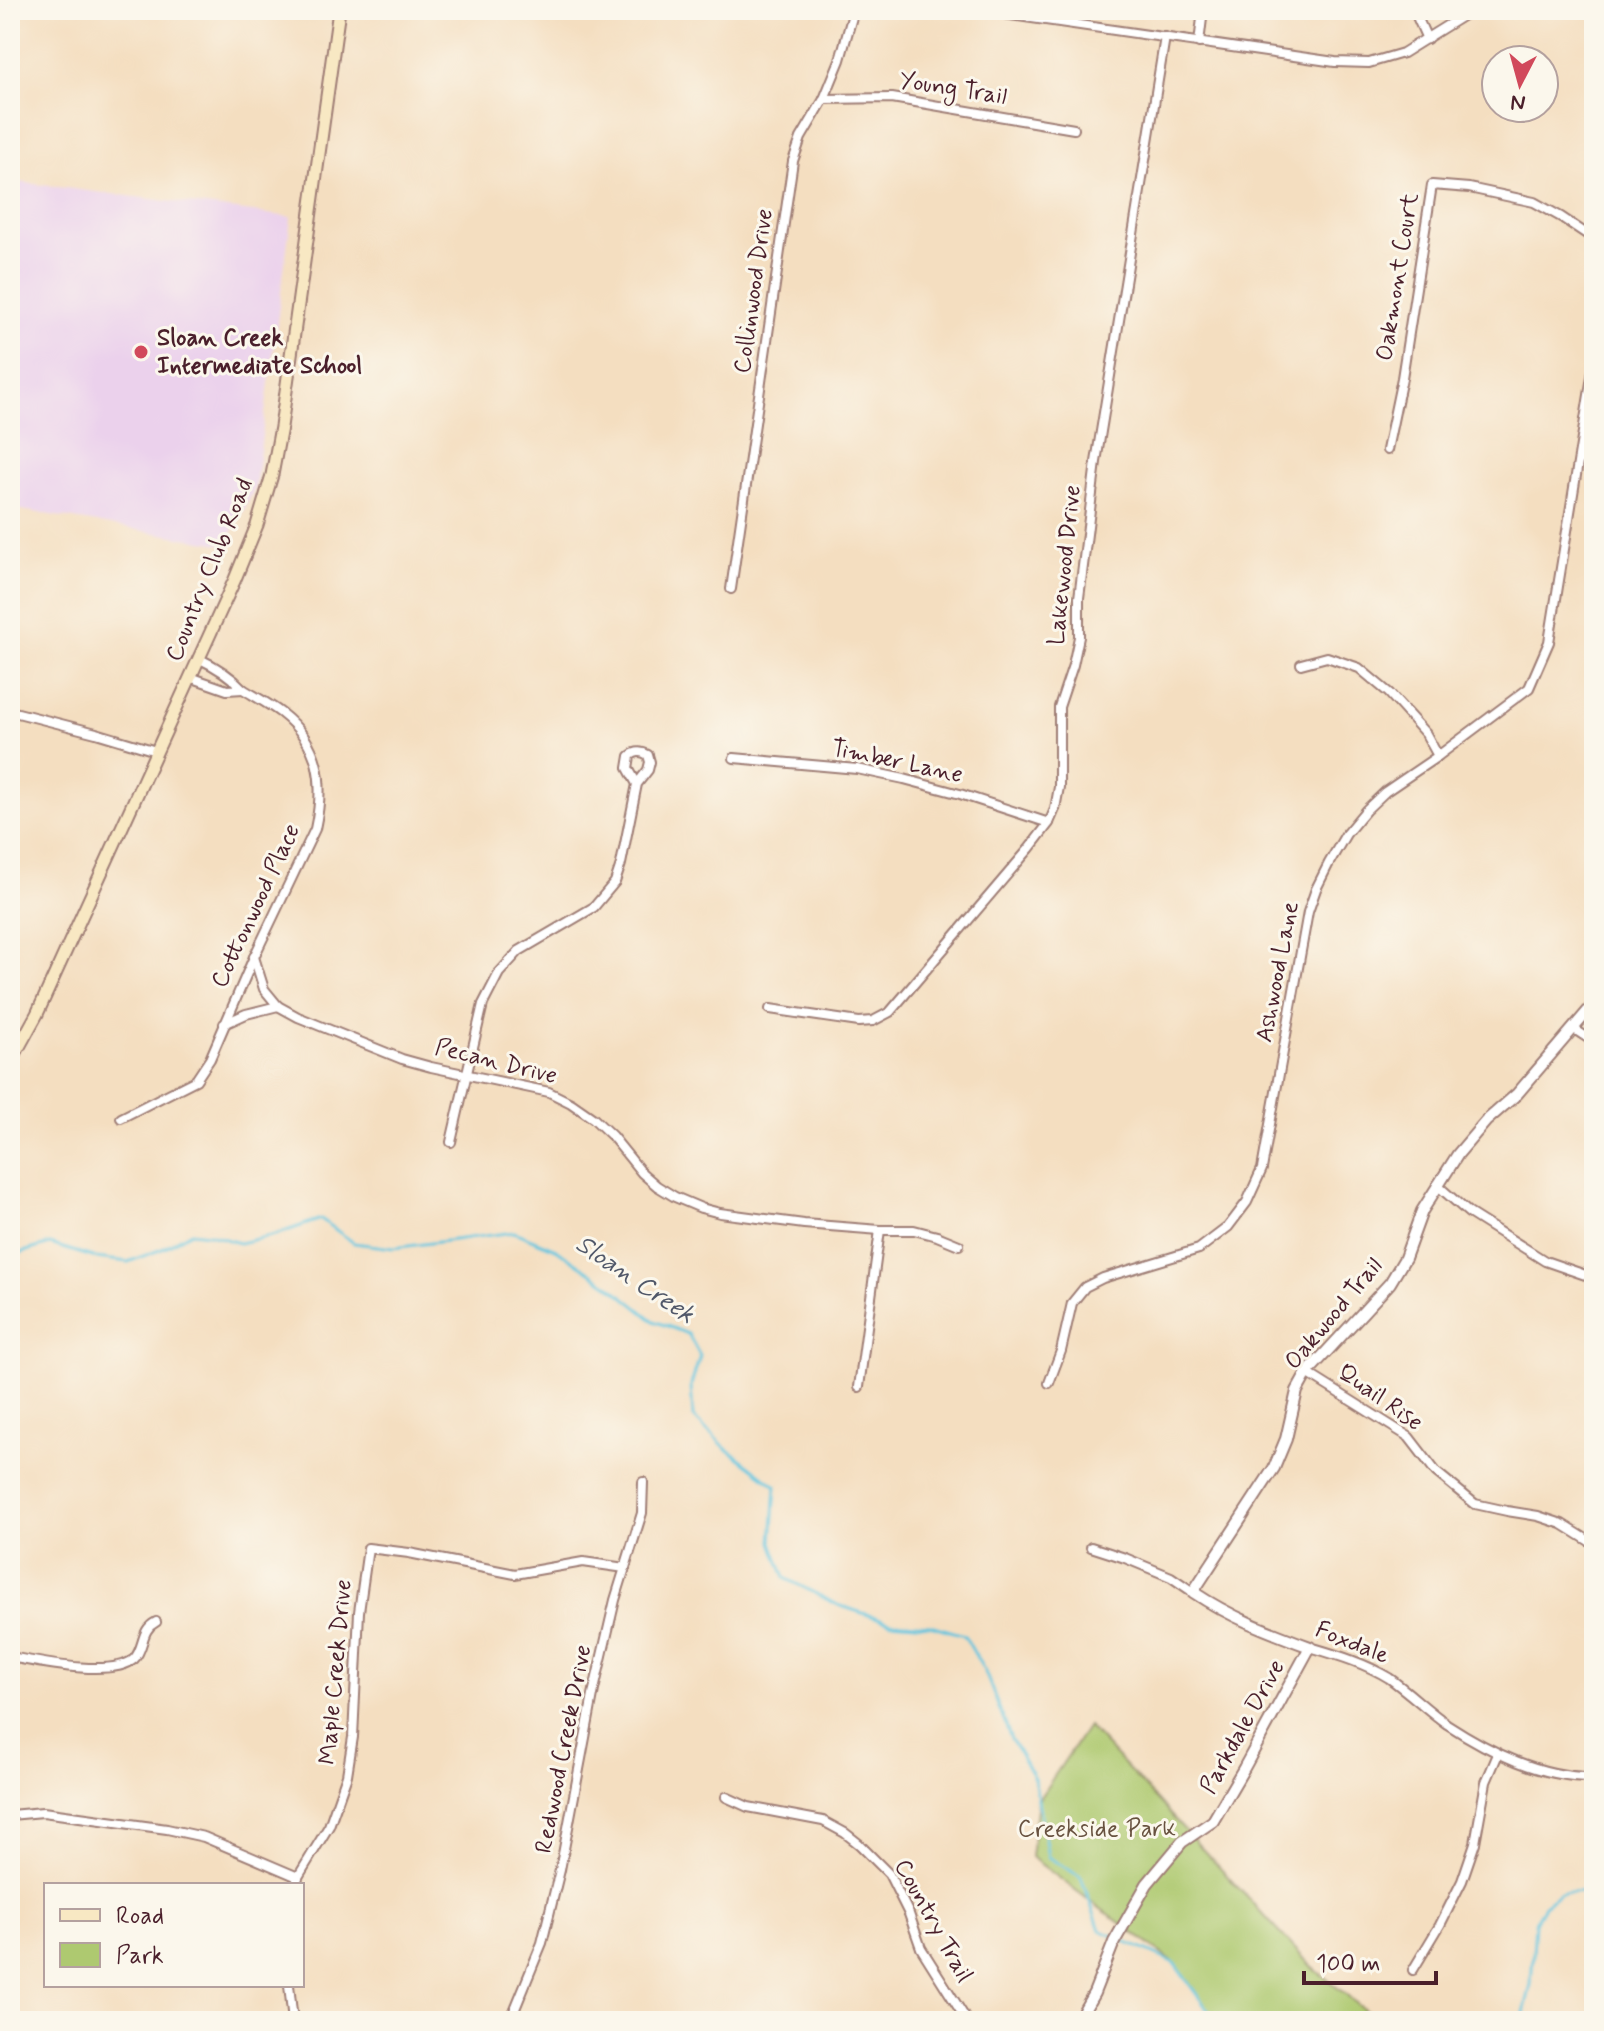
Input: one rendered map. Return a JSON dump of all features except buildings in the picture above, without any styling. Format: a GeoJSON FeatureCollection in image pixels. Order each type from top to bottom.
{"type":"FeatureCollection","features":[{"type":"Feature","properties":{"kind":"main road","name":"Country Club Road"},"geometry":{"type":"LineString","coordinates":[[10,1063],[37,1014],[257,525],[272,475],[281,424],[339,10]]}},
{"type":"Feature","properties":{"kind":"street","name":"Collinwood Drive"},"geometry":{"type":"LineString","coordinates":[[731,589],[793,161],[801,138],[824,99],[840,60],[854,10]]}},
{"type":"Feature","properties":{"kind":"street"},"geometry":{"type":"LineString","coordinates":[[976,10],[1335,62],[1369,63],[1403,53],[1472,10]]}},
{"type":"Feature","properties":{"kind":"street"},"geometry":{"type":"LineString","coordinates":[[1199,43],[1203,10]]}},
{"type":"Feature","properties":{"kind":"street"},"geometry":{"type":"LineString","coordinates":[[1414,10],[1427,39]]}},
{"type":"Feature","properties":{"kind":"street","name":"Lakewood Drive"},"geometry":{"type":"LineString","coordinates":[[770,1009],[859,1022],[873,1021],[890,1012],[1049,823],[1055,809],[1059,787],[1059,707],[1079,637],[1079,598],[1096,462],[1165,37]]}},
{"type":"Feature","properties":{"kind":"street","name":"Young Trail"},"geometry":{"type":"LineString","coordinates":[[824,99],[892,98],[1074,129]]}},
{"type":"Feature","properties":{"kind":"street","name":"Oakmont Court"},"geometry":{"type":"LineString","coordinates":[[1387,450],[1402,378],[1432,185],[1469,188],[1534,202],[1594,239]]}},
{"type":"Feature","properties":{"kind":"street","name":"Ashwood Lane"},"geometry":{"type":"LineString","coordinates":[[1049,1383],[1061,1351],[1072,1303],[1085,1287],[1103,1278],[1199,1249],[1228,1227],[1247,1202],[1262,1169],[1308,912],[1316,889],[1346,834],[1385,792],[1529,688],[1549,642],[1594,364]]}},
{"type":"Feature","properties":{"kind":"street"},"geometry":{"type":"LineString","coordinates":[[1301,664],[1327,657],[1359,668],[1389,693],[1420,728],[1438,756]]}},
{"type":"Feature","properties":{"kind":"street","name":"Cottonwood Place"},"geometry":{"type":"LineString","coordinates":[[121,1118],[196,1080],[210,1059],[315,829],[320,806],[321,784],[316,760],[300,732],[282,714],[215,666],[198,658]]}},
{"type":"Feature","properties":{"kind":"street","name":"Cottonwood Place"},"geometry":{"type":"LineString","coordinates":[[190,677],[227,690],[243,689]]}},
{"type":"Feature","properties":{"kind":"street"},"geometry":{"type":"LineString","coordinates":[[10,711],[156,751]]}},
{"type":"Feature","properties":{"kind":"street","name":"Timber Lane"},"geometry":{"type":"LineString","coordinates":[[734,758],[868,771],[960,794],[1049,823]]}},
{"type":"Feature","properties":{"kind":"street"},"geometry":{"type":"LineString","coordinates":[[451,1142],[483,1004],[499,973],[519,951],[594,907],[615,882],[637,784]]}},
{"type":"Feature","properties":{"kind":"street"},"geometry":{"type":"LineString","coordinates":[[224,1024],[246,1014],[278,1006],[264,989],[254,957]]}},
{"type":"Feature","properties":{"kind":"street","name":"Oakwood Trail"},"geometry":{"type":"LineString","coordinates":[[1193,1592],[1274,1468],[1286,1439],[1297,1391],[1307,1373],[1390,1283],[1405,1258],[1422,1211],[1473,1135],[1517,1094],[1594,1004]]}},
{"type":"Feature","properties":{"kind":"street","name":"Pecan Drive"},"geometry":{"type":"LineString","coordinates":[[278,1006],[402,1059],[549,1092],[594,1119],[657,1186],[701,1208],[804,1224],[914,1230],[959,1245]]}},
{"type":"Feature","properties":{"kind":"street"},"geometry":{"type":"LineString","coordinates":[[1574,1029],[1594,1042]]}},
{"type":"Feature","properties":{"kind":"street"},"geometry":{"type":"LineString","coordinates":[[1437,1185],[1469,1213],[1545,1261],[1594,1278]]}},
{"type":"Feature","properties":{"kind":"street"},"geometry":{"type":"LineString","coordinates":[[859,1387],[880,1230]]}},
{"type":"Feature","properties":{"kind":"street","name":"Quail Rise"},"geometry":{"type":"LineString","coordinates":[[1307,1373],[1409,1437],[1436,1472],[1475,1504],[1567,1525],[1594,1544]]}},
{"type":"Feature","properties":{"kind":"street","name":"Redwood Creek Drive"},"geometry":{"type":"LineString","coordinates":[[510,2021],[546,1928],[566,1841],[594,1690],[615,1600],[642,1513],[643,1482]]}},
{"type":"Feature","properties":{"kind":"street","name":"Foxdale"},"geometry":{"type":"LineString","coordinates":[[1091,1547],[1171,1577],[1217,1608],[1247,1623],[1349,1658],[1387,1677],[1445,1723],[1498,1754],[1546,1771],[1594,1777]]}},
{"type":"Feature","properties":{"kind":"street","name":"Maple Creek Drive"},"geometry":{"type":"LineString","coordinates":[[297,1881],[329,1826],[347,1775],[353,1737],[359,1612],[368,1548],[515,1574],[583,1562],[625,1568]]}},
{"type":"Feature","properties":{"kind":"street"},"geometry":{"type":"LineString","coordinates":[[10,1657],[94,1668],[118,1666],[137,1656],[145,1632],[156,1622]]}},
{"type":"Feature","properties":{"kind":"street","name":"Parkdale Drive"},"geometry":{"type":"LineString","coordinates":[[1078,2021],[1094,1993],[1114,1942],[1147,1884],[1182,1842],[1213,1821],[1310,1647]]}},
{"type":"Feature","properties":{"kind":"street"},"geometry":{"type":"LineString","coordinates":[[1413,1970],[1462,1881],[1475,1843],[1486,1782],[1498,1754]]}},
{"type":"Feature","properties":{"kind":"street","name":"Country Trail"},"geometry":{"type":"LineString","coordinates":[[726,1797],[748,1807],[823,1821],[859,1844],[889,1874],[909,1914],[921,1948],[967,2021]]}},
{"type":"Feature","properties":{"kind":"street"},"geometry":{"type":"LineString","coordinates":[[10,1815],[43,1812],[192,1834],[297,1881]]}},
{"type":"Feature","properties":{"kind":"street"},"geometry":{"type":"LineString","coordinates":[[289,1987],[293,2021]]}},
{"type":"Feature","properties":{"kind":"shaded area","name":"Sloan Creek Intermediate School"},"geometry":{"type":"Polygon","coordinates":[[[10,181],[291,217],[255,488],[226,545],[10,508],[10,181]]]}},
{"type":"Feature","properties":{"kind":"green space","name":"Creekside Park"},"geometry":{"type":"Polygon","coordinates":[[[1088,1726],[1311,1966],[1378,2021],[1216,2021],[1174,1963],[1031,1857],[1038,1800],[1088,1726]]]}},
{"type":"Feature","properties":{"kind":"waterway","name":"Sloan Creek"},"geometry":{"type":"LineString","coordinates":[[10,1256],[50,1244],[96,1258],[128,1262],[162,1249],[191,1232],[239,1243],[275,1235],[321,1219],[354,1243],[393,1248],[514,1232],[556,1249],[654,1321],[688,1334],[700,1356],[691,1385],[693,1417],[726,1448],[776,1486],[772,1542],[785,1578],[838,1605],[890,1622],[930,1625],[964,1635],[985,1672],[1011,1739],[1034,1778],[1048,1857],[1081,1877],[1100,1930],[1174,1963],[1216,2021]]}},
{"type":"Feature","properties":{"kind":"waterway"},"geometry":{"type":"LineString","coordinates":[[1522,2021],[1531,1985],[1535,1923],[1544,1905],[1560,1893],[1594,1890]]}},
{"type":"Feature","properties":{"kind":"place","name":"Sloan Creek Intermediate School"},"geometry":{"type":"Point","coordinates":[141,352]}}]}
